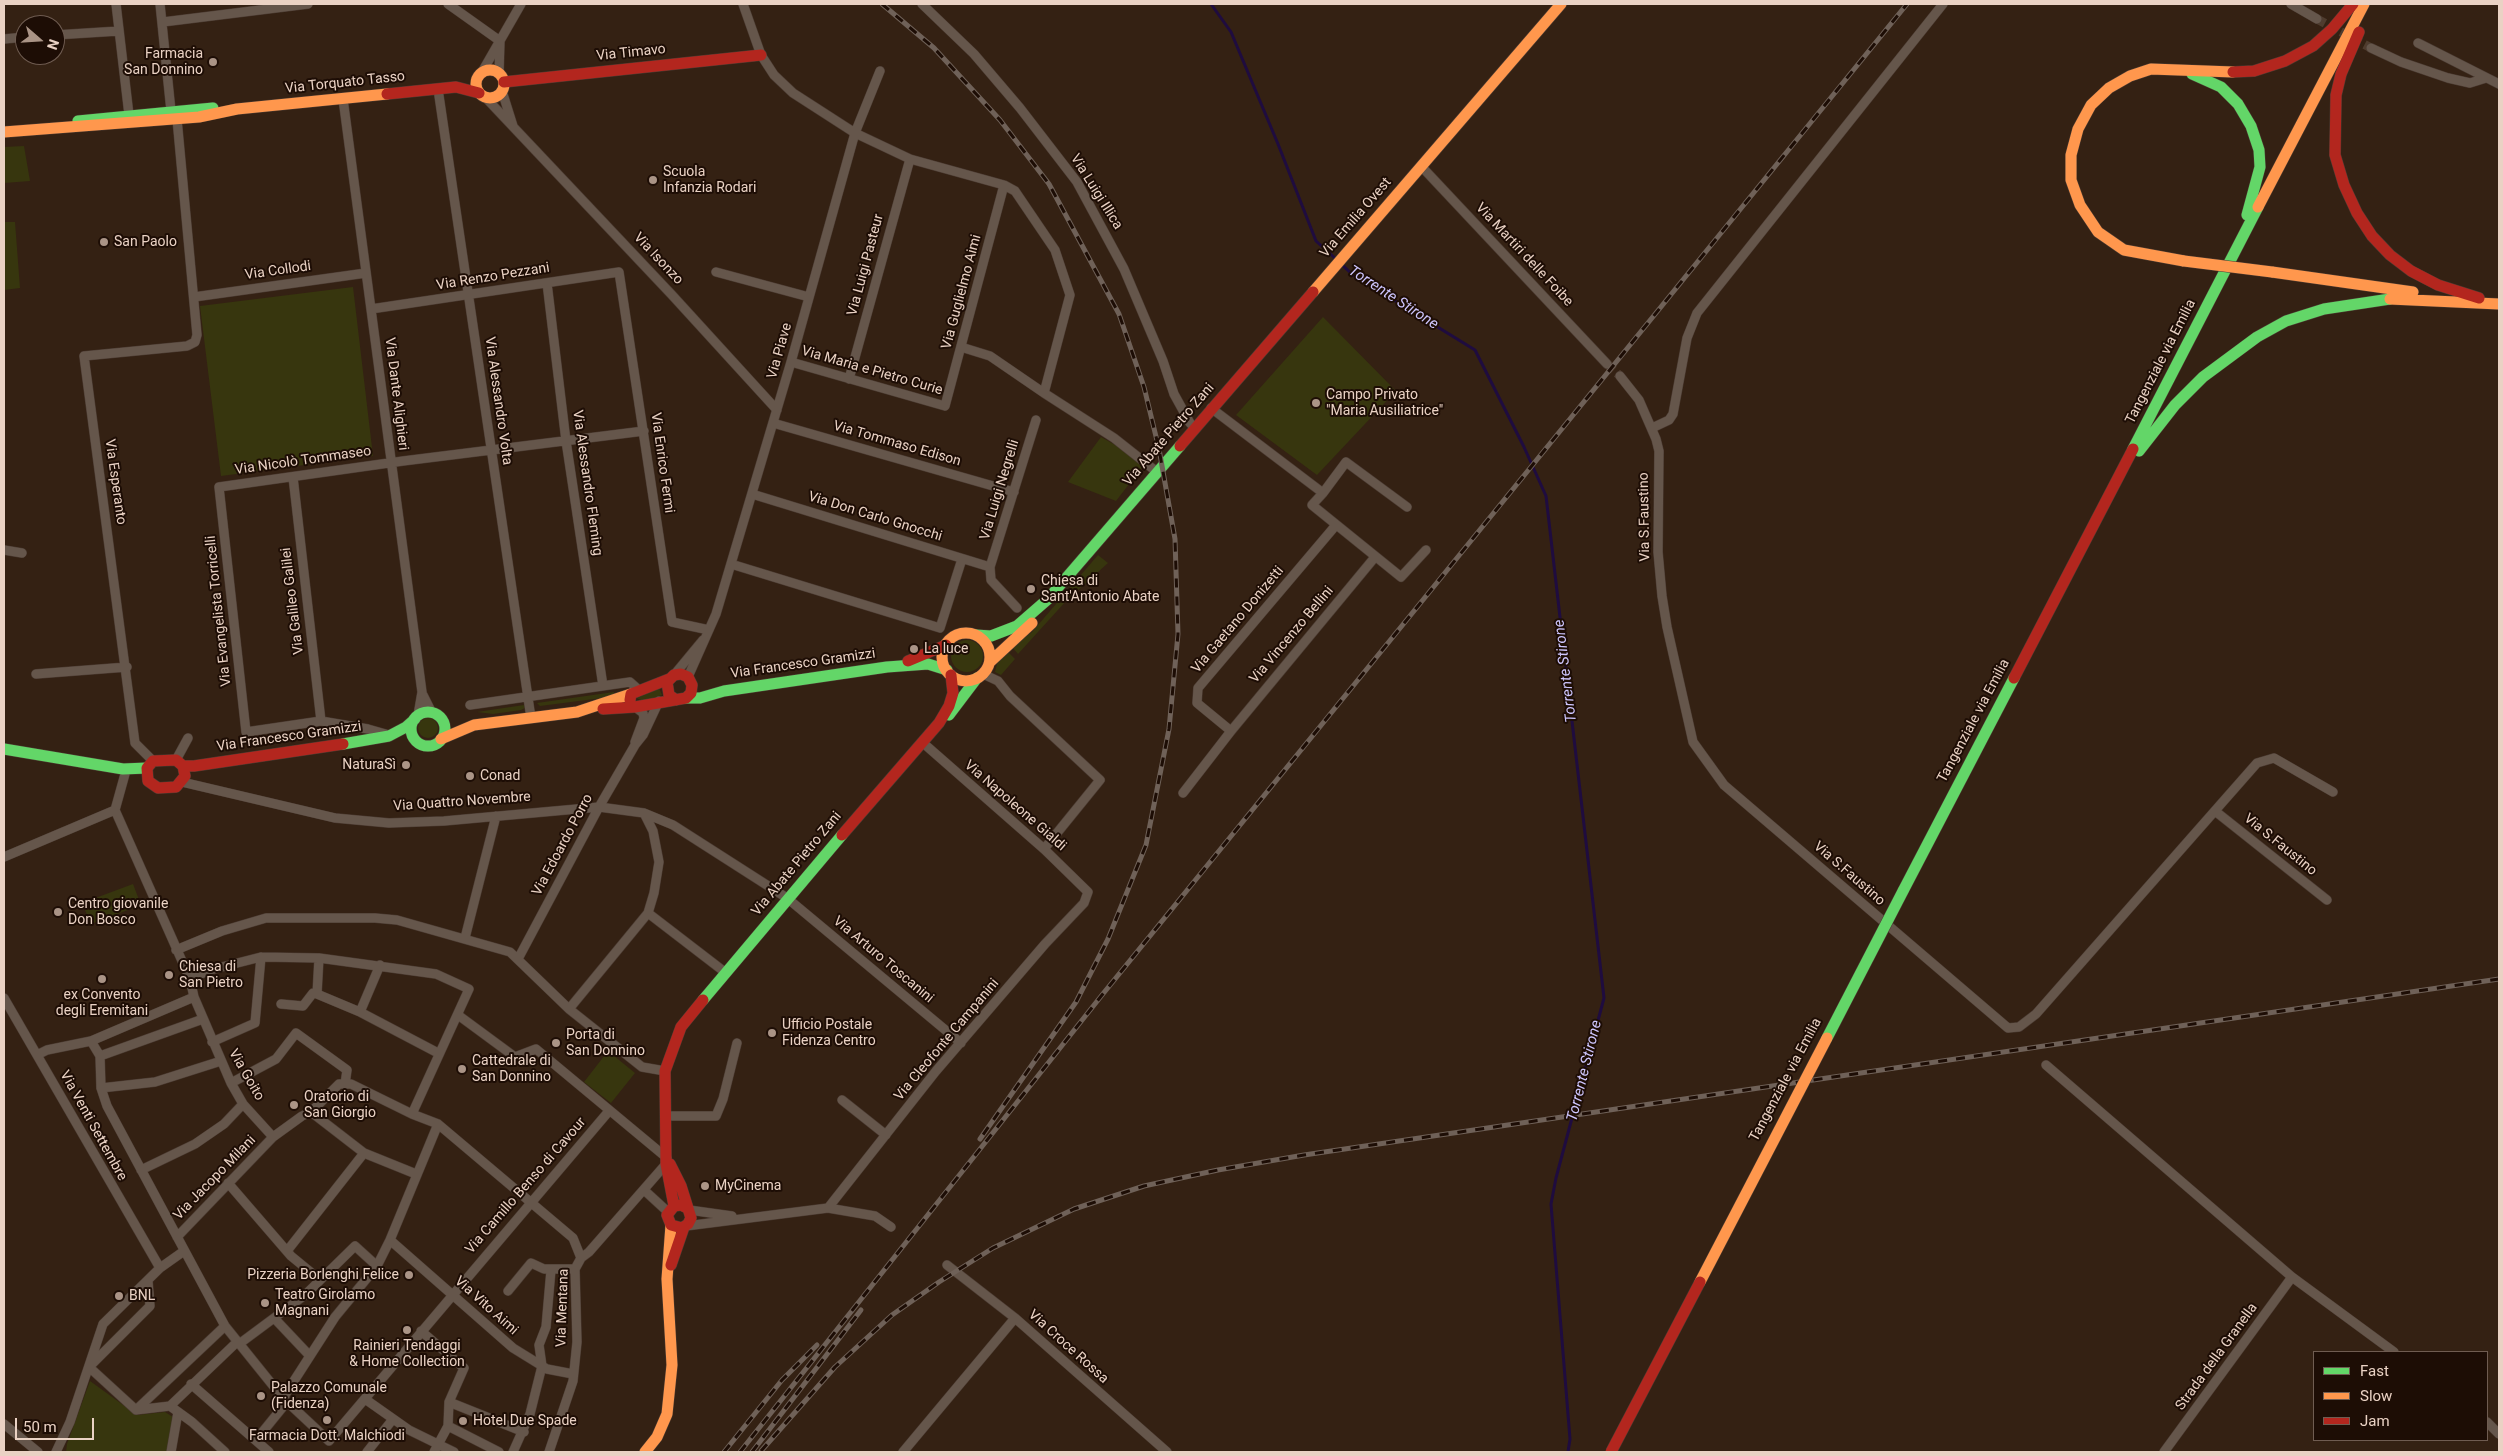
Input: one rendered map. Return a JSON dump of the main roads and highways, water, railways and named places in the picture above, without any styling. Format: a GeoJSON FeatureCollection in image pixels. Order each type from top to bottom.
{"type":"FeatureCollection","features":[{"type":"Feature","properties":{"kind":"main road","name":"Via Emilia Ovest"},"geometry":{"type":"LineString","coordinates":[[1313,290],[1561,4]]}},
{"type":"Feature","properties":{"kind":"main road"},"geometry":{"type":"LineString","coordinates":[[2353,4],[2332,29],[2313,46],[2285,61],[2254,71],[2226,72],[2151,69],[2130,76],[2109,88],[2091,105],[2078,129],[2071,155],[2072,180],[2080,205],[2098,232],[2124,250],[2184,261],[2499,304]]}},
{"type":"Feature","properties":{"kind":"main road","name":"Tangenziale via Emilia"},"geometry":{"type":"LineString","coordinates":[[1611,1452],[2364,4]]}},
{"type":"Feature","properties":{"kind":"main road"},"geometry":{"type":"LineString","coordinates":[[2370,4],[2341,74],[2336,95],[2334,123],[2335,155],[2347,192],[2357,213],[2372,236],[2390,255],[2411,271],[2438,285],[2499,304]]}},
{"type":"Feature","properties":{"kind":"main road","name":"Via Timavo"},"geometry":{"type":"LineString","coordinates":[[502,82],[761,55]]}},
{"type":"Feature","properties":{"kind":"main road"},"geometry":{"type":"LineString","coordinates":[[2175,69],[2203,78],[2221,87],[2238,104],[2252,126],[2259,150],[2260,167],[2238,248]]}},
{"type":"Feature","properties":{"kind":"main road"},"geometry":{"type":"LineString","coordinates":[[489,70],[502,82],[492,98],[482,95],[476,85],[481,74],[489,70]]}},
{"type":"Feature","properties":{"kind":"main road","name":"Via Torquato Tasso"},"geometry":{"type":"LineString","coordinates":[[4,132],[59,127],[98,127],[174,115],[456,87],[481,74]]}},
{"type":"Feature","properties":{"kind":"main road","name":"Via Torquato Tasso"},"geometry":{"type":"LineString","coordinates":[[456,87],[482,95]]}},
{"type":"Feature","properties":{"kind":"main road","name":"Via Torquato Tasso"},"geometry":{"type":"LineString","coordinates":[[59,127],[70,122],[129,116],[174,115]]}},
{"type":"Feature","properties":{"kind":"main road","name":"Via Abate Pietro Zani"},"geometry":{"type":"LineString","coordinates":[[976,635],[991,636],[1017,626],[1048,599],[1313,290]]}},
{"type":"Feature","properties":{"kind":"main road"},"geometry":{"type":"LineString","coordinates":[[2120,475],[2175,405],[2203,377],[2256,337],[2286,321],[2353,304],[2401,298],[2499,304]]}},
{"type":"Feature","properties":{"kind":"main road","name":"Via Abate Pietro Zani"},"geometry":{"type":"LineString","coordinates":[[990,662],[1035,620],[1048,599]]}},
{"type":"Feature","properties":{"kind":"main road","name":"Via Francesco Gramizzi"},"geometry":{"type":"LineString","coordinates":[[887,667],[920,658],[946,645],[950,639],[962,633],[976,635]]}},
{"type":"Feature","properties":{"kind":"main road"},"geometry":{"type":"LineString","coordinates":[[976,635],[988,646],[990,662],[980,676]]}},
{"type":"Feature","properties":{"kind":"main road"},"geometry":{"type":"LineString","coordinates":[[946,645],[943,658],[949,673]]}},
{"type":"Feature","properties":{"kind":"main road","name":"Via Francesco Gramizzi"},"geometry":{"type":"LineString","coordinates":[[389,736],[430,746],[441,739],[474,725],[588,709],[635,707],[659,701],[700,698],[724,691],[887,667],[928,664],[964,681],[980,676]]}},
{"type":"Feature","properties":{"kind":"main road","name":"Via Abate Pietro Zani"},"geometry":{"type":"LineString","coordinates":[[939,723],[949,706],[953,693],[949,673]]}},
{"type":"Feature","properties":{"kind":"main road","name":"Via Francesco Gramizzi"},"geometry":{"type":"LineString","coordinates":[[588,709],[681,674],[702,688],[724,691]]}},
{"type":"Feature","properties":{"kind":"main road","name":"Via Abate Pietro Zani"},"geometry":{"type":"LineString","coordinates":[[667,1161],[664,1071],[681,1027],[787,898],[922,742],[939,723],[951,714],[980,676]]}},
{"type":"Feature","properties":{"kind":"main road"},"geometry":{"type":"LineString","coordinates":[[671,677],[667,691],[681,699],[691,693],[690,680]]}},
{"type":"Feature","properties":{"kind":"main road"},"geometry":{"type":"LineString","coordinates":[[635,692],[630,702],[635,707]]}},
{"type":"Feature","properties":{"kind":"main road"},"geometry":{"type":"LineString","coordinates":[[435,714],[444,726],[441,739]]}},
{"type":"Feature","properties":{"kind":"main road","name":"Via Francesco Gramizzi"},"geometry":{"type":"LineString","coordinates":[[184,770],[356,743],[389,736],[406,727],[416,717],[435,714],[452,721],[474,725]]}},
{"type":"Feature","properties":{"kind":"main road"},"geometry":{"type":"LineString","coordinates":[[416,717],[412,733],[417,742]]}},
{"type":"Feature","properties":{"kind":"main road","name":"Via Quattro Novembre"},"geometry":{"type":"LineString","coordinates":[[4,749],[128,772],[158,788],[176,787],[184,770],[150,764],[128,772]]}},
{"type":"Feature","properties":{"kind":"main road"},"geometry":{"type":"LineString","coordinates":[[148,781],[150,764]]}},
{"type":"Feature","properties":{"kind":"main road"},"geometry":{"type":"LineString","coordinates":[[667,1161],[681,1186],[690,1220],[685,1226],[667,1279]]}},
{"type":"Feature","properties":{"kind":"main road"},"geometry":{"type":"LineString","coordinates":[[645,1452],[656,1437],[667,1414],[672,1365],[667,1279],[671,1225],[668,1218],[671,1209],[667,1161]]}},
{"type":"Feature","properties":{"kind":"main road"},"geometry":{"type":"LineString","coordinates":[[671,1209],[681,1205],[688,1209]]}},
{"type":"Feature","properties":{"kind":"main road"},"geometry":{"type":"LineString","coordinates":[[671,1225],[677,1228],[685,1226]]}},
{"type":"Feature","properties":{"kind":"waterway","name":"Torrente Stirone"},"geometry":{"type":"LineString","coordinates":[[1211,4],[1231,32],[1316,241],[1336,259]]}},
{"type":"Feature","properties":{"kind":"waterway","name":"Torrente Stirone"},"geometry":{"type":"LineString","coordinates":[[1340,263],[1353,275],[1475,350],[1524,447],[1546,496],[1604,998],[1556,1178],[1551,1204],[1570,1439],[1568,1452]]}},
{"type":"Feature","properties":{"kind":"tunnel"},"geometry":{"type":"LineString","coordinates":[[2317,19],[2371,48]]}},
{"type":"Feature","properties":{"kind":"tunnel"},"geometry":{"type":"LineString","coordinates":[[1607,364],[1620,376]]}},
{"type":"Feature","properties":{"kind":"railway"},"geometry":{"type":"LineString","coordinates":[[882,4],[934,48],[1000,120],[1049,184],[1119,314],[1144,387],[1159,449],[1175,539],[1178,634],[1169,729],[1146,845],[1108,939],[1076,1002],[980,1139]]}},
{"type":"Feature","properties":{"kind":"railway"},"geometry":{"type":"LineString","coordinates":[[740,1452],[1102,995],[1907,4]]}},
{"type":"Feature","properties":{"kind":"railway"},"geometry":{"type":"LineString","coordinates":[[761,1451],[835,1367],[892,1315],[939,1282],[993,1248],[1074,1209],[1144,1186],[1218,1170],[1304,1155],[2499,979]]}},
{"type":"Feature","properties":{"kind":"railway"},"geometry":{"type":"LineString","coordinates":[[752,1452],[861,1310]]}},
{"type":"Feature","properties":{"kind":"railway"},"geometry":{"type":"LineString","coordinates":[[724,1452],[782,1380],[817,1345]]}},
{"type":"Feature","properties":{"kind":"place","name":"Farmacia San Donnino"},"geometry":{"type":"Point","coordinates":[213,62]}},
{"type":"Feature","properties":{"kind":"place","name":"Scuola Infanzia Rodari"},"geometry":{"type":"Point","coordinates":[653,180]}},
{"type":"Feature","properties":{"kind":"place","name":"San Paolo"},"geometry":{"type":"Point","coordinates":[104,242]}},
{"type":"Feature","properties":{"kind":"place","name":"Campo Privato \"Maria Ausiliatrice\""},"geometry":{"type":"Point","coordinates":[1316,403]}},
{"type":"Feature","properties":{"kind":"place","name":"Chiesa di Sant'Antonio Abate"},"geometry":{"type":"Point","coordinates":[1031,589]}},
{"type":"Feature","properties":{"kind":"place","name":"La luce"},"geometry":{"type":"Point","coordinates":[914,649]}},
{"type":"Feature","properties":{"kind":"place","name":"NaturaSì"},"geometry":{"type":"Point","coordinates":[406,765]}},
{"type":"Feature","properties":{"kind":"place","name":"Conad"},"geometry":{"type":"Point","coordinates":[470,776]}},
{"type":"Feature","properties":{"kind":"place","name":"Centro giovanile Don Bosco"},"geometry":{"type":"Point","coordinates":[58,912]}},
{"type":"Feature","properties":{"kind":"place","name":"Chiesa di San Pietro"},"geometry":{"type":"Point","coordinates":[169,975]}},
{"type":"Feature","properties":{"kind":"place","name":"ex Convento degli Eremitani"},"geometry":{"type":"Point","coordinates":[102,979]}},
{"type":"Feature","properties":{"kind":"place","name":"Ufficio Postale Fidenza Centro"},"geometry":{"type":"Point","coordinates":[772,1033]}},
{"type":"Feature","properties":{"kind":"place","name":"Porta di San Donnino"},"geometry":{"type":"Point","coordinates":[556,1043]}},
{"type":"Feature","properties":{"kind":"place","name":"Cattedrale di San Donnino"},"geometry":{"type":"Point","coordinates":[462,1069]}},
{"type":"Feature","properties":{"kind":"place","name":"Oratorio di San Giorgio"},"geometry":{"type":"Point","coordinates":[294,1105]}},
{"type":"Feature","properties":{"kind":"place","name":"MyCinema"},"geometry":{"type":"Point","coordinates":[705,1186]}},
{"type":"Feature","properties":{"kind":"place","name":"Pizzeria Borlenghi Felice"},"geometry":{"type":"Point","coordinates":[409,1275]}},
{"type":"Feature","properties":{"kind":"place","name":"BNL"},"geometry":{"type":"Point","coordinates":[119,1296]}},
{"type":"Feature","properties":{"kind":"place","name":"Teatro Girolamo Magnani"},"geometry":{"type":"Point","coordinates":[265,1303]}},
{"type":"Feature","properties":{"kind":"place","name":"Rainieri Tendaggi & Home Collection"},"geometry":{"type":"Point","coordinates":[407,1330]}},
{"type":"Feature","properties":{"kind":"place","name":"Palazzo Comunale (Fidenza)"},"geometry":{"type":"Point","coordinates":[261,1396]}},
{"type":"Feature","properties":{"kind":"place","name":"Farmacia Dott. Malchiodi"},"geometry":{"type":"Point","coordinates":[327,1420]}},
{"type":"Feature","properties":{"kind":"place","name":"Hotel Due Spade"},"geometry":{"type":"Point","coordinates":[463,1421]}}]}
